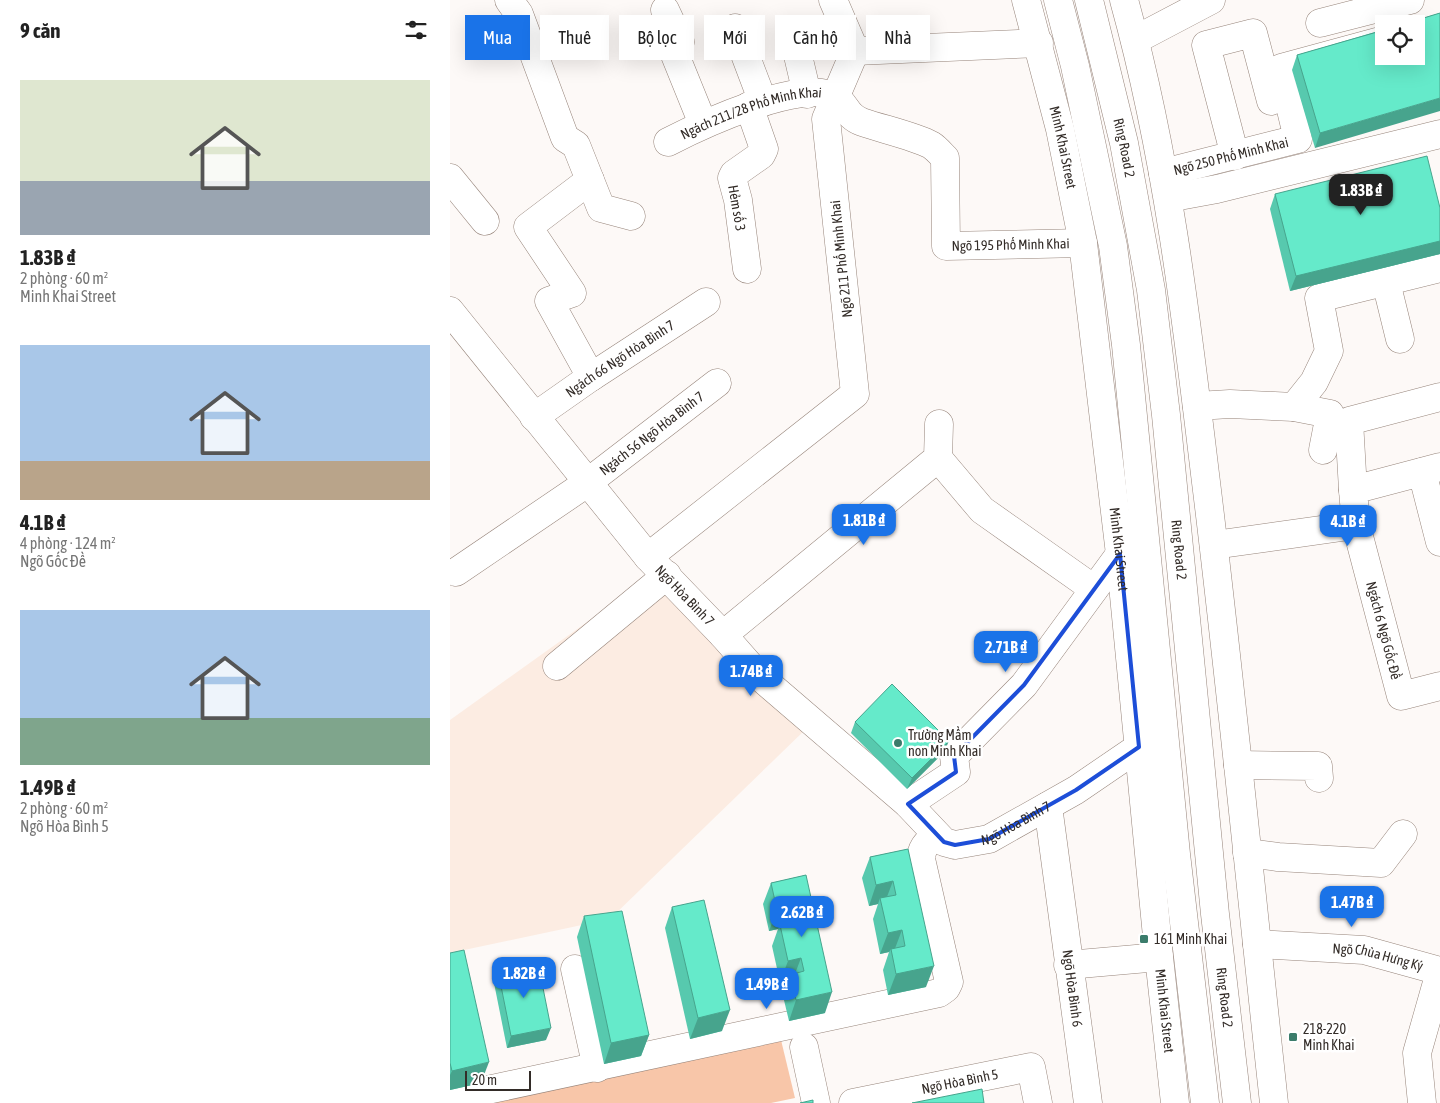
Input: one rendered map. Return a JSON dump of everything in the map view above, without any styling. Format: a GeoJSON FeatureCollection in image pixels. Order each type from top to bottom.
{"type":"FeatureCollection","features":[{"type":"Feature","properties":{"kind":"main road"},"geometry":{"type":"LineString","coordinates":[[509,0],[519,14],[565,138],[576,146],[601,208],[631,216]]}},
{"type":"Feature","properties":{"kind":"main road"},"geometry":{"type":"LineString","coordinates":[[833,0],[839,15]]}},
{"type":"Feature","properties":{"kind":"main road","name":"Minh Khai Street"},"geometry":{"type":"LineString","coordinates":[[1026,0],[1039,43],[1070,173],[1083,243],[1120,554],[1175,1103]]}},
{"type":"Feature","properties":{"kind":"main road"},"geometry":{"type":"LineString","coordinates":[[1058,0],[1079,83],[1114,255],[1127,355],[1176,854],[1205,1103]]}},
{"type":"Feature","properties":{"kind":"main road","name":"Ring Road 2"},"geometry":{"type":"LineString","coordinates":[[1089,0],[1124,142],[1152,290],[1237,1103]]}},
{"type":"Feature","properties":{"kind":"main road"},"geometry":{"type":"LineString","coordinates":[[1124,0],[1135,40],[1166,186],[1197,406],[1214,545],[1274,1103]]}},
{"type":"Feature","properties":{"kind":"main road"},"geometry":{"type":"LineString","coordinates":[[1135,40],[1211,0]]}},
{"type":"Feature","properties":{"kind":"main road"},"geometry":{"type":"LineString","coordinates":[[1320,23],[1417,6]]}},
{"type":"Feature","properties":{"kind":"main road"},"geometry":{"type":"LineString","coordinates":[[665,10],[680,42],[671,45],[703,124]]}},
{"type":"Feature","properties":{"kind":"main road"},"geometry":{"type":"LineString","coordinates":[[1235,156],[1206,45],[1253,33],[1283,143]]}},
{"type":"Feature","properties":{"kind":"main road","name":"Ngõ 250 Phố Minh Khai"},"geometry":{"type":"LineString","coordinates":[[1166,186],[1235,156],[1298,139],[1281,68],[1375,42]]}},
{"type":"Feature","properties":{"kind":"main road"},"geometry":{"type":"LineString","coordinates":[[856,51],[1039,43]]}},
{"type":"Feature","properties":{"kind":"main road"},"geometry":{"type":"LineString","coordinates":[[744,60],[756,104]]}},
{"type":"Feature","properties":{"kind":"main road"},"geometry":{"type":"LineString","coordinates":[[799,60],[807,94]]}},
{"type":"Feature","properties":{"kind":"main road","name":"Ngõ 211 Phố Minh Khai"},"geometry":{"type":"LineString","coordinates":[[658,566],[855,394],[826,119],[851,60]]}},
{"type":"Feature","properties":{"kind":"main road","name":"Ngách 211/28 Phố Minh Khai"},"geometry":{"type":"LineString","coordinates":[[668,142],[703,124],[756,104],[807,94],[820,93],[835,97]]}},
{"type":"Feature","properties":{"kind":"main road","name":"Ngõ 195 Phố Minh Khai"},"geometry":{"type":"LineString","coordinates":[[835,97],[852,119],[932,146],[945,158],[946,246],[1083,243]]}},
{"type":"Feature","properties":{"kind":"main road","name":"Hẻm số 3"},"geometry":{"type":"LineString","coordinates":[[746,269],[738,200],[732,178],[734,174],[761,155],[764,149],[756,104]]}},
{"type":"Feature","properties":{"kind":"main road"},"geometry":{"type":"LineString","coordinates":[[1166,186],[1226,187],[1440,134]]}},
{"type":"Feature","properties":{"kind":"main road"},"geometry":{"type":"LineString","coordinates":[[450,178],[485,221]]}},
{"type":"Feature","properties":{"kind":"main road"},"geometry":{"type":"LineString","coordinates":[[590,180],[528,226],[572,292],[549,300],[591,376]]}},
{"type":"Feature","properties":{"kind":"main road"},"geometry":{"type":"LineString","coordinates":[[1294,407],[1314,382],[1329,351],[1319,298],[1440,268]]}},
{"type":"Feature","properties":{"kind":"main road"},"geometry":{"type":"LineString","coordinates":[[1386,282],[1400,339]]}},
{"type":"Feature","properties":{"kind":"main road","name":"Ngách 66 Ngõ Hòa Bình 7"},"geometry":{"type":"LineString","coordinates":[[534,417],[591,376],[706,302]]}},
{"type":"Feature","properties":{"kind":"main road","name":"Ngõ Hòa Bình 7"},"geometry":{"type":"LineString","coordinates":[[454,324],[658,566],[759,676],[908,804],[935,835],[944,842],[955,845],[989,839],[1076,790],[1138,747]]}},
{"type":"Feature","properties":{"kind":"main road","name":"Ngách 56 Ngõ Hòa Bình 7"},"geometry":{"type":"LineString","coordinates":[[456,572],[587,482],[717,383]]}},
{"type":"Feature","properties":{"kind":"main road"},"geometry":{"type":"LineString","coordinates":[[1214,545],[1356,525],[1349,421],[1440,397]]}},
{"type":"Feature","properties":{"kind":"main road"},"geometry":{"type":"LineString","coordinates":[[1197,406],[1230,404],[1294,407],[1330,414],[1324,450]]}},
{"type":"Feature","properties":{"kind":"main road"},"geometry":{"type":"LineString","coordinates":[[940,424],[938,458],[982,510],[1094,589]]}},
{"type":"Feature","properties":{"kind":"main road"},"geometry":{"type":"LineString","coordinates":[[723,635],[938,458]]}},
{"type":"Feature","properties":{"kind":"main road"},"geometry":{"type":"LineString","coordinates":[[1353,490],[1431,469],[1440,542]]}},
{"type":"Feature","properties":{"kind":"main road","name":"Ngách 6 Ngõ Gốc Đề"},"geometry":{"type":"LineString","coordinates":[[1356,525],[1401,696],[1440,686]]}},
{"type":"Feature","properties":{"kind":"main road"},"geometry":{"type":"LineString","coordinates":[[908,804],[956,772],[954,756],[1024,685],[1120,554]]}},
{"type":"Feature","properties":{"kind":"main road"},"geometry":{"type":"LineString","coordinates":[[557,666],[658,566]]}},
{"type":"Feature","properties":{"kind":"main road"},"geometry":{"type":"LineString","coordinates":[[1238,765],[1318,766],[1319,778]]}},
{"type":"Feature","properties":{"kind":"main road","name":"Ngõ Hòa Bình 6"},"geometry":{"type":"LineString","coordinates":[[1048,806],[1068,966],[1088,1103]]}},
{"type":"Feature","properties":{"kind":"main road"},"geometry":{"type":"LineString","coordinates":[[1247,853],[1278,857],[1380,863],[1403,834]]}},
{"type":"Feature","properties":{"kind":"main road"},"geometry":{"type":"LineString","coordinates":[[450,1098],[926,997],[946,988],[949,982],[948,969],[921,859],[921,852],[925,845],[935,835]]}},
{"type":"Feature","properties":{"kind":"main road","name":"Ngõ Chùa Hưng Ký"},"geometry":{"type":"LineString","coordinates":[[1257,944],[1364,950],[1440,971],[1417,1053],[1419,1093],[1422,1103]]}},
{"type":"Feature","properties":{"kind":"main road"},"geometry":{"type":"LineString","coordinates":[[1068,966],[1159,957]]}},
{"type":"Feature","properties":{"kind":"main road"},"geometry":{"type":"LineString","coordinates":[[575,969],[597,1068]]}},
{"type":"Feature","properties":{"kind":"main road"},"geometry":{"type":"LineString","coordinates":[[804,1048],[816,1103]]}},
{"type":"Feature","properties":{"kind":"main road","name":"Ngõ Hòa Bình 5"},"geometry":{"type":"LineString","coordinates":[[853,1103],[1031,1067],[1038,1103]]}},
{"type":"Feature","properties":{"kind":"highlighted area"},"geometry":{"type":"Polygon","coordinates":[[[1120,554],[1139,747],[1076,790],[989,839],[955,845],[944,842],[908,804],[956,772],[954,756],[1024,685],[1120,554]]]}},
{"type":"Feature","properties":{"kind":"shaded area"},"geometry":{"type":"Polygon","coordinates":[[[657,572],[808,727],[610,919],[450,953],[450,720],[657,572]]]}},
{"type":"Feature","properties":{"kind":"shaded area"},"geometry":{"type":"Polygon","coordinates":[[[781,1040],[795,1098],[771,1103],[488,1103],[781,1040]]]}},
{"type":"Feature","properties":{"kind":"building"},"geometry":{"type":"Polygon","coordinates":[[[1440,13],[1440,98],[1320,133],[1297,55],[1375,33],[1375,65],[1425,65],[1425,18],[1440,13]]]}},
{"type":"Feature","properties":{"kind":"building"},"geometry":{"type":"Polygon","coordinates":[[[1427,156],[1440,208],[1440,241],[1296,276],[1275,194],[1427,156]]]}},
{"type":"Feature","properties":{"kind":"building","name":"Trường Mầm non Minh Khai"},"geometry":{"type":"Polygon","coordinates":[[[892,684],[949,741],[912,778],[855,722],[892,684]]]}},
{"type":"Feature","properties":{"kind":"building"},"geometry":{"type":"Polygon","coordinates":[[[908,849],[934,966],[896,974],[891,949],[905,946],[902,930],[888,933],[880,898],[896,895],[893,881],[876,885],[870,857],[908,849]]]}},
{"type":"Feature","properties":{"kind":"building"},"geometry":{"type":"Polygon","coordinates":[[[806,875],[832,992],[796,1000],[790,975],[804,971],[801,958],[788,961],[780,925],[793,922],[789,907],[777,910],[771,883],[806,875]]]}},
{"type":"Feature","properties":{"kind":"building"},"geometry":{"type":"Polygon","coordinates":[[[704,900],[730,1010],[698,1018],[672,907],[704,900]]]}},
{"type":"Feature","properties":{"kind":"building"},"geometry":{"type":"Polygon","coordinates":[[[622,911],[649,1035],[611,1043],[584,916],[622,911]]]}},
{"type":"Feature","properties":{"kind":"building"},"geometry":{"type":"Polygon","coordinates":[[[464,950],[489,1062],[452,1071],[450,1063],[450,953],[464,950]]]}},
{"type":"Feature","properties":{"kind":"building"},"geometry":{"type":"Polygon","coordinates":[[[538,963],[551,1028],[511,1036],[498,971],[538,963]]]}},
{"type":"Feature","properties":{"kind":"building"},"geometry":{"type":"Polygon","coordinates":[[[982,1089],[984,1103],[912,1103],[982,1089]]]}},
{"type":"Feature","properties":{"kind":"building"},"geometry":{"type":"Polygon","coordinates":[[[813,1100],[813,1103],[800,1103],[813,1100]]]}},
{"type":"Feature","properties":{"kind":"place","name":"Trường Mầm non Minh Khai"},"geometry":{"type":"Point","coordinates":[898,743]}},
{"type":"Feature","properties":{"kind":"place","name":"161 Minh Khai"},"geometry":{"type":"Point","coordinates":[1144,939]}},
{"type":"Feature","properties":{"kind":"place","name":"218-220 Minh Khai"},"geometry":{"type":"Point","coordinates":[1293,1037]}}]}
